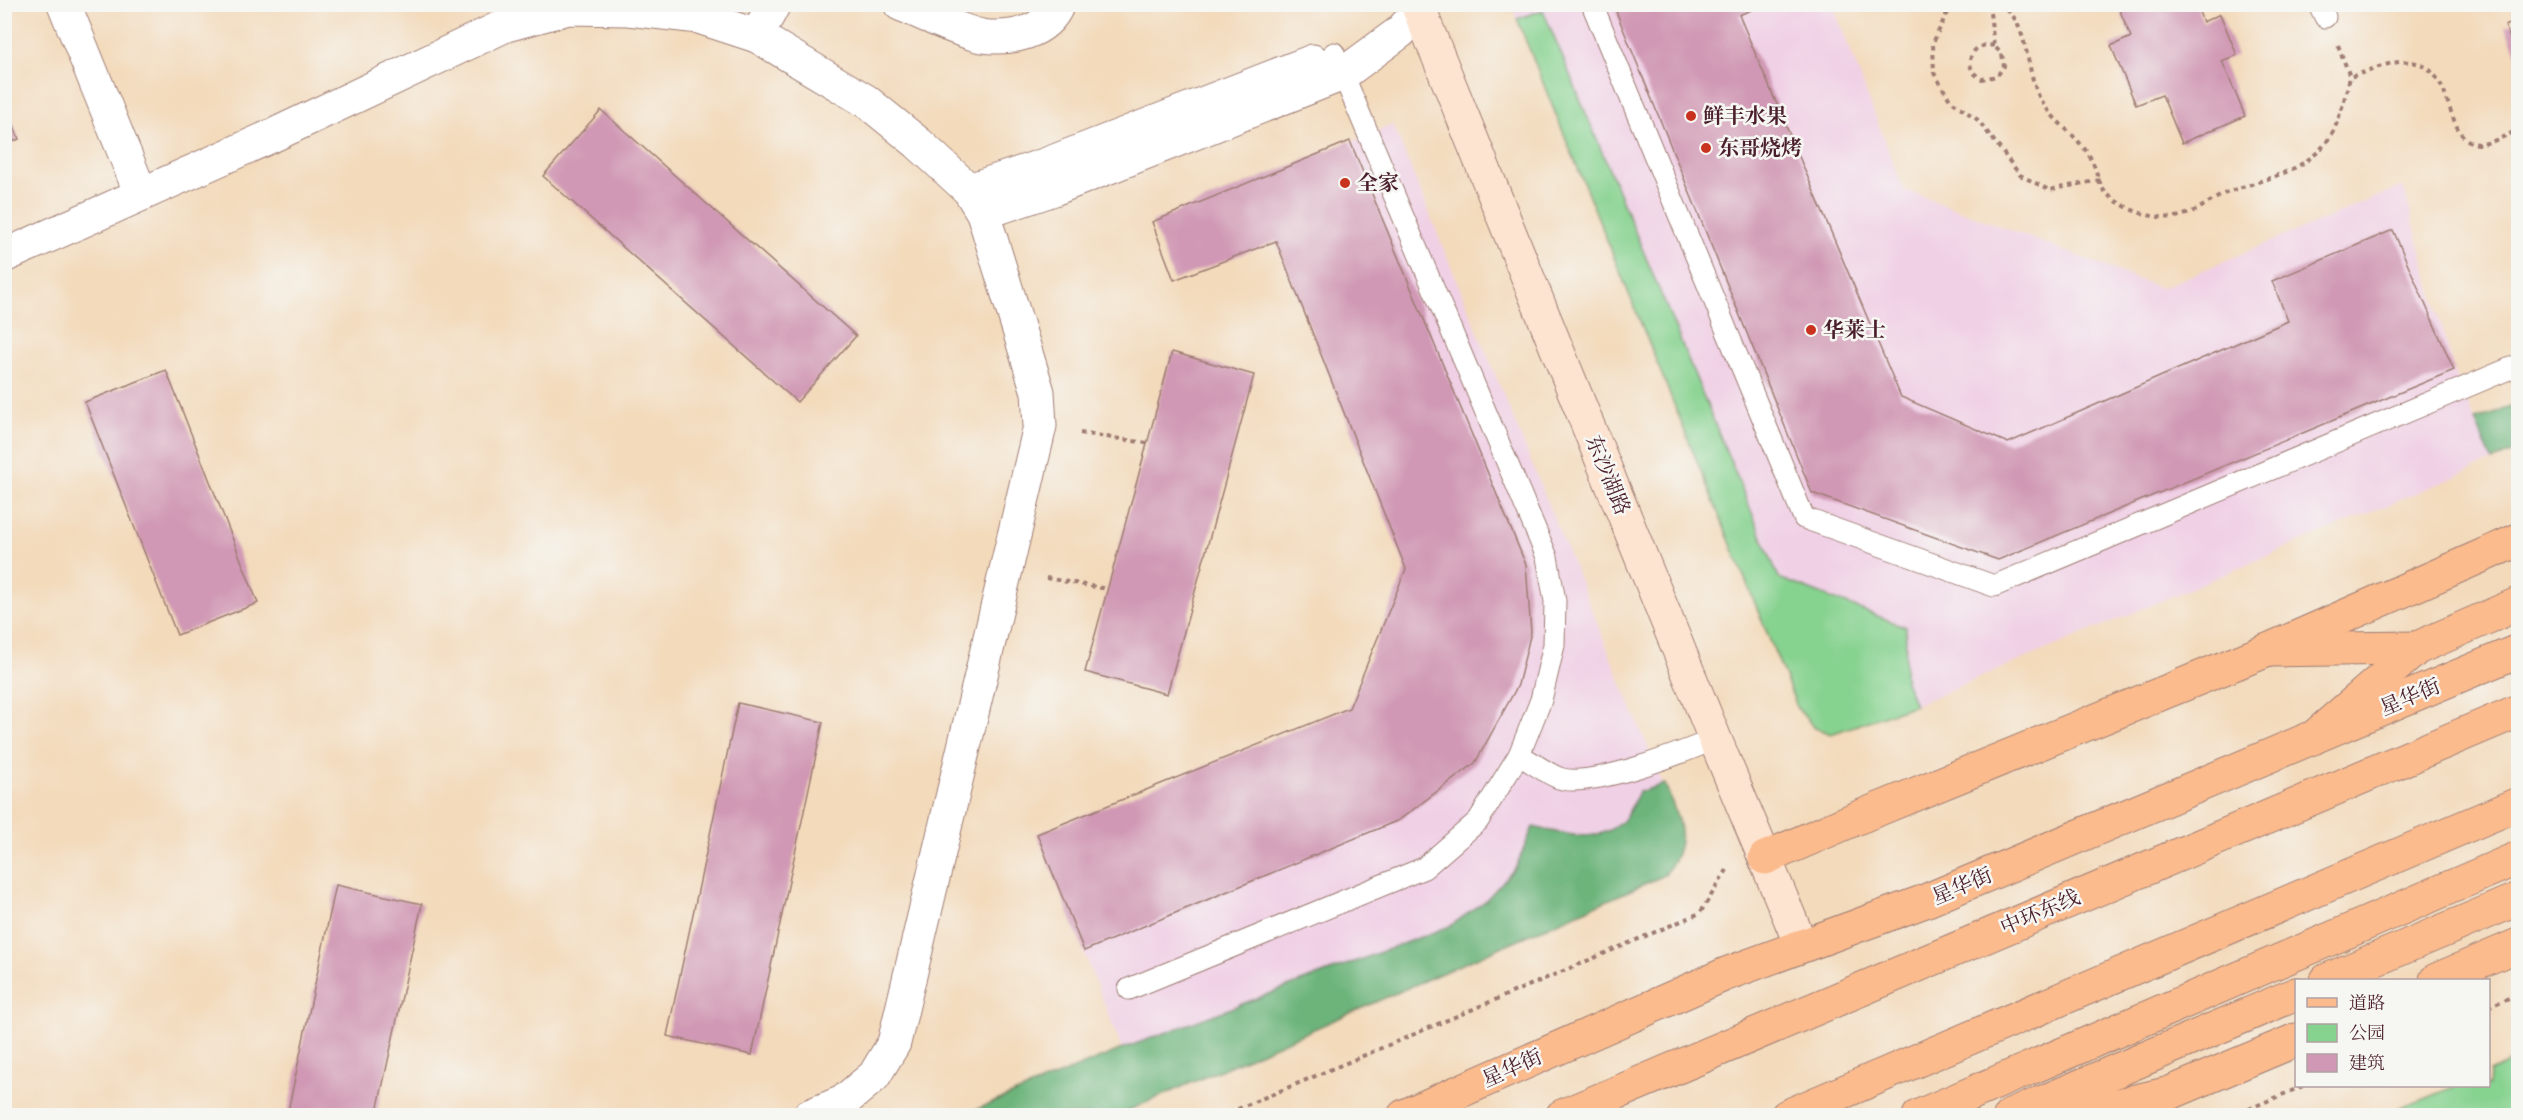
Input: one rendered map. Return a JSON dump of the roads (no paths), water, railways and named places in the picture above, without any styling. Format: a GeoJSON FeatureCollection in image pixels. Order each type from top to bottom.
{"type":"FeatureCollection","features":[{"type":"Feature","properties":{"kind":"main road","name":"东沙湖路"},"geometry":{"type":"LineString","coordinates":[[1414,6],[1714,739],[1802,945]]}},
{"type":"Feature","properties":{"kind":"main road"},"geometry":{"type":"LineString","coordinates":[[1766,858],[1857,818],[2268,651],[2518,540]]}},
{"type":"Feature","properties":{"kind":"main road"},"geometry":{"type":"LineString","coordinates":[[2313,738],[2417,648],[2518,604]]}},
{"type":"Feature","properties":{"kind":"main road"},"geometry":{"type":"LineString","coordinates":[[2268,651],[2417,648]]}},
{"type":"Feature","properties":{"kind":"main road","name":"星华街"},"geometry":{"type":"LineString","coordinates":[[1404,1116],[1726,974],[1925,901],[2518,651]]}},
{"type":"Feature","properties":{"kind":"main road","name":"中环东线"},"geometry":{"type":"LineString","coordinates":[[1562,1116],[2518,711]]}},
{"type":"Feature","properties":{"kind":"main road"},"geometry":{"type":"LineString","coordinates":[[1787,1116],[2518,804]]}},
{"type":"Feature","properties":{"kind":"main road"},"geometry":{"type":"LineString","coordinates":[[1919,1116],[2518,858]]}},
{"type":"Feature","properties":{"kind":"main road"},"geometry":{"type":"LineString","coordinates":[[2332,979],[2518,899]]}},
{"type":"Feature","properties":{"kind":"main road"},"geometry":{"type":"LineString","coordinates":[[2441,979],[2518,945]]}},
{"type":"Feature","properties":{"kind":"main road"},"geometry":{"type":"LineString","coordinates":[[2010,1116],[2295,994]]}},
{"type":"Feature","properties":{"kind":"main road"},"geometry":{"type":"LineString","coordinates":[[2054,1116],[2105,1108],[2170,1093],[2295,1040]]}},
{"type":"Feature","properties":{"kind":"street"},"geometry":{"type":"LineString","coordinates":[[64,4],[141,194]]}},
{"type":"Feature","properties":{"kind":"street"},"geometry":{"type":"LineString","coordinates":[[757,36],[774,4]]}},
{"type":"Feature","properties":{"kind":"street"},"geometry":{"type":"LineString","coordinates":[[900,4],[981,36],[1003,37],[1021,35],[1040,27],[1055,12],[1058,4]]}},
{"type":"Feature","properties":{"kind":"street"},"geometry":{"type":"LineString","coordinates":[[976,201],[1047,164],[1339,63],[1400,32],[1414,6]]}},
{"type":"Feature","properties":{"kind":"street"},"geometry":{"type":"LineString","coordinates":[[4,256],[276,134],[502,15],[568,8],[628,9],[699,17],[757,36],[866,101],[918,143],[976,201],[1038,392],[1040,426],[894,1043],[874,1076],[843,1102],[809,1116]]}},
{"type":"Feature","properties":{"kind":"lane"},"geometry":{"type":"LineString","coordinates":[[1592,4],[1804,518],[1994,586],[2518,365]]}},
{"type":"Feature","properties":{"kind":"lane"},"geometry":{"type":"LineString","coordinates":[[1129,989],[1424,868],[1479,821],[1519,755],[1541,699],[1554,645],[1555,601],[1547,557],[1339,63]]}},
{"type":"Feature","properties":{"kind":"lane"},"geometry":{"type":"LineString","coordinates":[[1519,755],[1561,779],[1596,778],[1665,759],[1714,739]]}},
{"type":"Feature","properties":{"kind":"place","name":"鲜丰水果"},"geometry":{"type":"Point","coordinates":[1691,116]}},
{"type":"Feature","properties":{"kind":"place","name":"东哥烧烤"},"geometry":{"type":"Point","coordinates":[1706,148]}},
{"type":"Feature","properties":{"kind":"place","name":"全家"},"geometry":{"type":"Point","coordinates":[1345,183]}},
{"type":"Feature","properties":{"kind":"place","name":"华莱士"},"geometry":{"type":"Point","coordinates":[1811,330]}}]}
